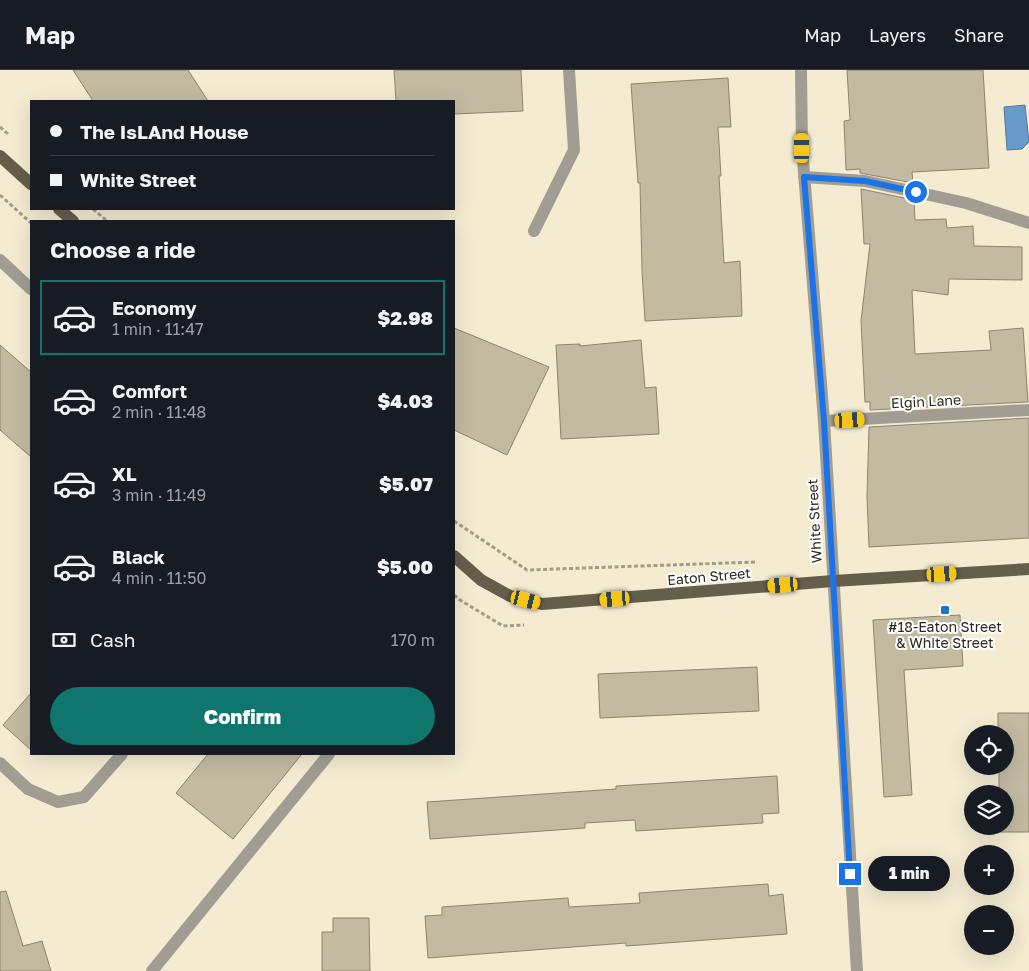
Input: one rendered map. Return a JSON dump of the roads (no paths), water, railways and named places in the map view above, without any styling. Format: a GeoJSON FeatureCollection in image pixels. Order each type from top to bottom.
{"type":"FeatureCollection","features":[{"type":"Feature","properties":{"kind":"main road"},"geometry":{"type":"LineString","coordinates":[[0,156],[30,183]]}},
{"type":"Feature","properties":{"kind":"main road"},"geometry":{"type":"LineString","coordinates":[[60,210],[72,220]]}},
{"type":"Feature","properties":{"kind":"main road","name":"Eaton Street"},"geometry":{"type":"LineString","coordinates":[[455,557],[481,580],[510,596],[542,604],[833,581],[1029,569]]}},
{"type":"Feature","properties":{"kind":"street"},"geometry":{"type":"LineString","coordinates":[[534,231],[574,150],[569,70]]}},
{"type":"Feature","properties":{"kind":"street","name":"White Street"},"geometry":{"type":"LineString","coordinates":[[801,70],[802,148],[824,421],[856,971]]}},
{"type":"Feature","properties":{"kind":"street"},"geometry":{"type":"LineString","coordinates":[[804,177],[865,181],[966,203],[1029,223]]}},
{"type":"Feature","properties":{"kind":"street"},"geometry":{"type":"LineString","coordinates":[[0,260],[30,287]]}},
{"type":"Feature","properties":{"kind":"street","name":"Elgin Lane"},"geometry":{"type":"LineString","coordinates":[[824,421],[1029,410]]}},
{"type":"Feature","properties":{"kind":"street"},"geometry":{"type":"LineString","coordinates":[[0,763],[28,789],[58,802],[84,797],[121,755]]}},
{"type":"Feature","properties":{"kind":"street"},"geometry":{"type":"LineString","coordinates":[[152,971],[329,755]]}},
{"type":"Feature","properties":{"kind":"water"},"geometry":{"type":"Polygon","coordinates":[[[1025,105],[1029,142],[1022,149],[1007,150],[1004,107],[1025,105]]]}},
{"type":"Feature","properties":{"kind":"place","name":"#18-Eaton Street & White Street"},"geometry":{"type":"Point","coordinates":[945,610]}}]}
